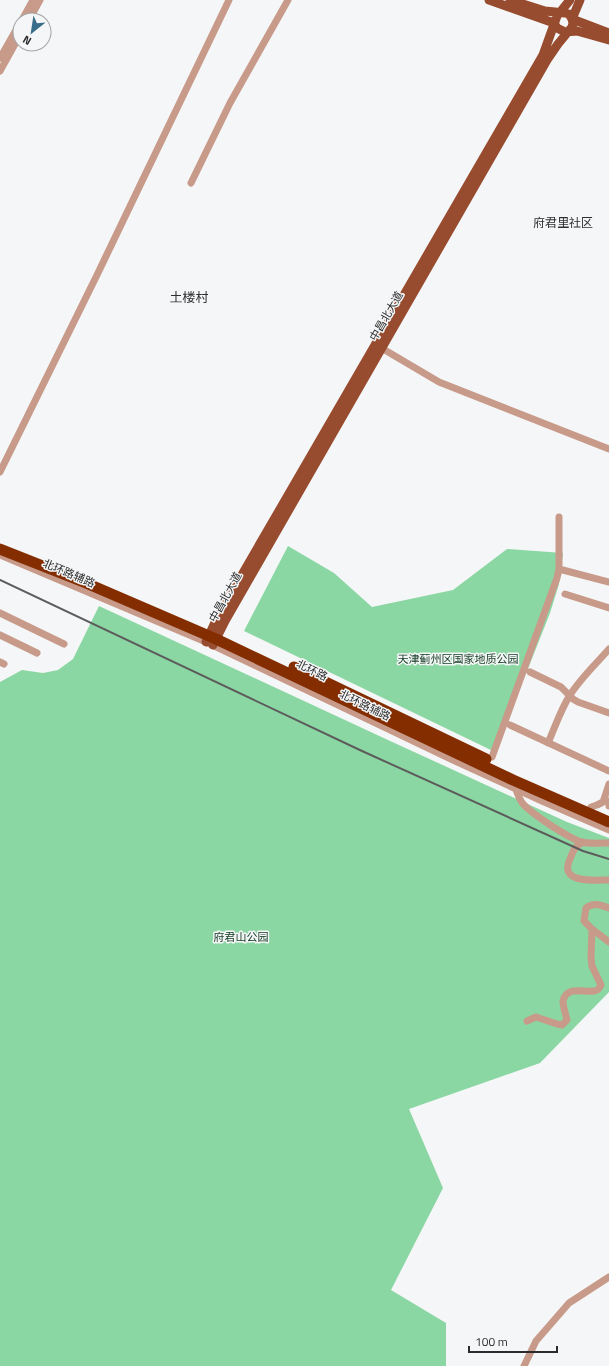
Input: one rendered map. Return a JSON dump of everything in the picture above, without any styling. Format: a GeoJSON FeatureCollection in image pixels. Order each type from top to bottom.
{"type":"FeatureCollection","features":[{"type":"Feature","properties":{"kind":"highway","name":"北环路"},"geometry":{"type":"LineString","coordinates":[[0,542],[532,781],[609,814]]}},
{"type":"Feature","properties":{"kind":"highway","name":"北环路"},"geometry":{"type":"LineString","coordinates":[[0,549],[93,586],[213,637],[514,784],[609,822]]}},
{"type":"Feature","properties":{"kind":"main road"},"geometry":{"type":"LineString","coordinates":[[489,0],[554,24],[557,28],[565,32],[569,30],[584,32],[609,40]]}},
{"type":"Feature","properties":{"kind":"main road"},"geometry":{"type":"LineString","coordinates":[[510,0],[545,11],[569,14],[572,19],[609,33]]}},
{"type":"Feature","properties":{"kind":"main road","name":"中昌北大道"},"geometry":{"type":"LineString","coordinates":[[213,637],[542,55],[557,16],[570,0]]}},
{"type":"Feature","properties":{"kind":"main road","name":"中昌北大道"},"geometry":{"type":"LineString","coordinates":[[378,346],[547,60],[569,30],[573,23],[572,19],[580,0]]}},
{"type":"Feature","properties":{"kind":"street"},"geometry":{"type":"LineString","coordinates":[[26,12],[33,0]]}},
{"type":"Feature","properties":{"kind":"street"},"geometry":{"type":"LineString","coordinates":[[33,12],[40,0]]}},
{"type":"Feature","properties":{"kind":"street"},"geometry":{"type":"LineString","coordinates":[[0,472],[97,275],[229,0]]}},
{"type":"Feature","properties":{"kind":"street"},"geometry":{"type":"LineString","coordinates":[[191,183],[230,103],[288,0]]}},
{"type":"Feature","properties":{"kind":"street"},"geometry":{"type":"LineString","coordinates":[[0,58],[12,37]]}},
{"type":"Feature","properties":{"kind":"street"},"geometry":{"type":"LineString","coordinates":[[0,71],[12,50]]}},
{"type":"Feature","properties":{"kind":"street"},"geometry":{"type":"LineString","coordinates":[[378,346],[439,382],[609,449]]}},
{"type":"Feature","properties":{"kind":"street"},"geometry":{"type":"LineString","coordinates":[[492,758],[554,590],[559,569],[559,517]]}},
{"type":"Feature","properties":{"kind":"street","name":"北环路辅路"},"geometry":{"type":"LineString","coordinates":[[0,556],[213,637]]}},
{"type":"Feature","properties":{"kind":"street"},"geometry":{"type":"LineString","coordinates":[[559,569],[609,582]]}},
{"type":"Feature","properties":{"kind":"street"},"geometry":{"type":"LineString","coordinates":[[565,594],[609,608]]}},
{"type":"Feature","properties":{"kind":"street"},"geometry":{"type":"LineString","coordinates":[[0,613],[64,644]]}},
{"type":"Feature","properties":{"kind":"street"},"geometry":{"type":"LineString","coordinates":[[0,636],[38,654]]}},
{"type":"Feature","properties":{"kind":"street"},"geometry":{"type":"LineString","coordinates":[[548,743],[570,695],[609,649]]}},
{"type":"Feature","properties":{"kind":"street"},"geometry":{"type":"LineString","coordinates":[[530,672],[561,687],[578,702],[609,713]]}},
{"type":"Feature","properties":{"kind":"street"},"geometry":{"type":"LineString","coordinates":[[510,725],[609,771]]}},
{"type":"Feature","properties":{"kind":"street"},"geometry":{"type":"LineString","coordinates":[[514,784],[609,830]]}},
{"type":"Feature","properties":{"kind":"street"},"geometry":{"type":"LineString","coordinates":[[514,784],[520,799],[525,805],[574,839],[583,842],[609,843]]}},
{"type":"Feature","properties":{"kind":"street"},"geometry":{"type":"LineString","coordinates":[[591,807],[603,802],[609,784]]}},
{"type":"Feature","properties":{"kind":"street"},"geometry":{"type":"LineString","coordinates":[[609,801],[609,806]]}},
{"type":"Feature","properties":{"kind":"street"},"geometry":{"type":"LineString","coordinates":[[574,839],[575,848]]}},
{"type":"Feature","properties":{"kind":"street"},"geometry":{"type":"LineString","coordinates":[[583,842],[575,848],[567,866],[570,873],[577,879],[609,880]]}},
{"type":"Feature","properties":{"kind":"street"},"geometry":{"type":"LineString","coordinates":[[609,908],[596,904],[590,904],[586,908],[584,921],[609,942]]}},
{"type":"Feature","properties":{"kind":"street"},"geometry":{"type":"LineString","coordinates":[[527,1022],[536,1017],[562,1025],[567,1020],[563,1002],[566,995],[580,990],[599,990],[601,985],[592,966],[591,958],[592,929]]}},
{"type":"Feature","properties":{"kind":"street"},"geometry":{"type":"LineString","coordinates":[[524,1366],[536,1341],[569,1303],[609,1277]]}},
{"type":"Feature","properties":{"kind":"green space","name":"天津蓟州区国家地质公园"},"geometry":{"type":"Polygon","coordinates":[[[288,546],[334,573],[372,607],[453,590],[507,549],[563,553],[559,584],[550,613],[493,751],[244,631],[288,546]]]}},
{"type":"Feature","properties":{"kind":"green space","name":"府君山公园"},"geometry":{"type":"Polygon","coordinates":[[[99,606],[567,822],[609,838],[609,992],[540,1063],[409,1109],[443,1188],[391,1290],[446,1323],[446,1366],[0,1366],[0,682],[22,670],[43,673],[58,670],[73,659],[99,606]]]}},
{"type":"Feature","properties":{"kind":"railway"},"geometry":{"type":"LineString","coordinates":[[0,580],[362,751],[583,851],[609,859]]}},
{"type":"Feature","properties":{"kind":"district","name":"府君里社区"},"geometry":{"type":"Point","coordinates":[563,223]}},
{"type":"Feature","properties":{"kind":"district","name":"土楼村"},"geometry":{"type":"Point","coordinates":[189,297]}}]}
